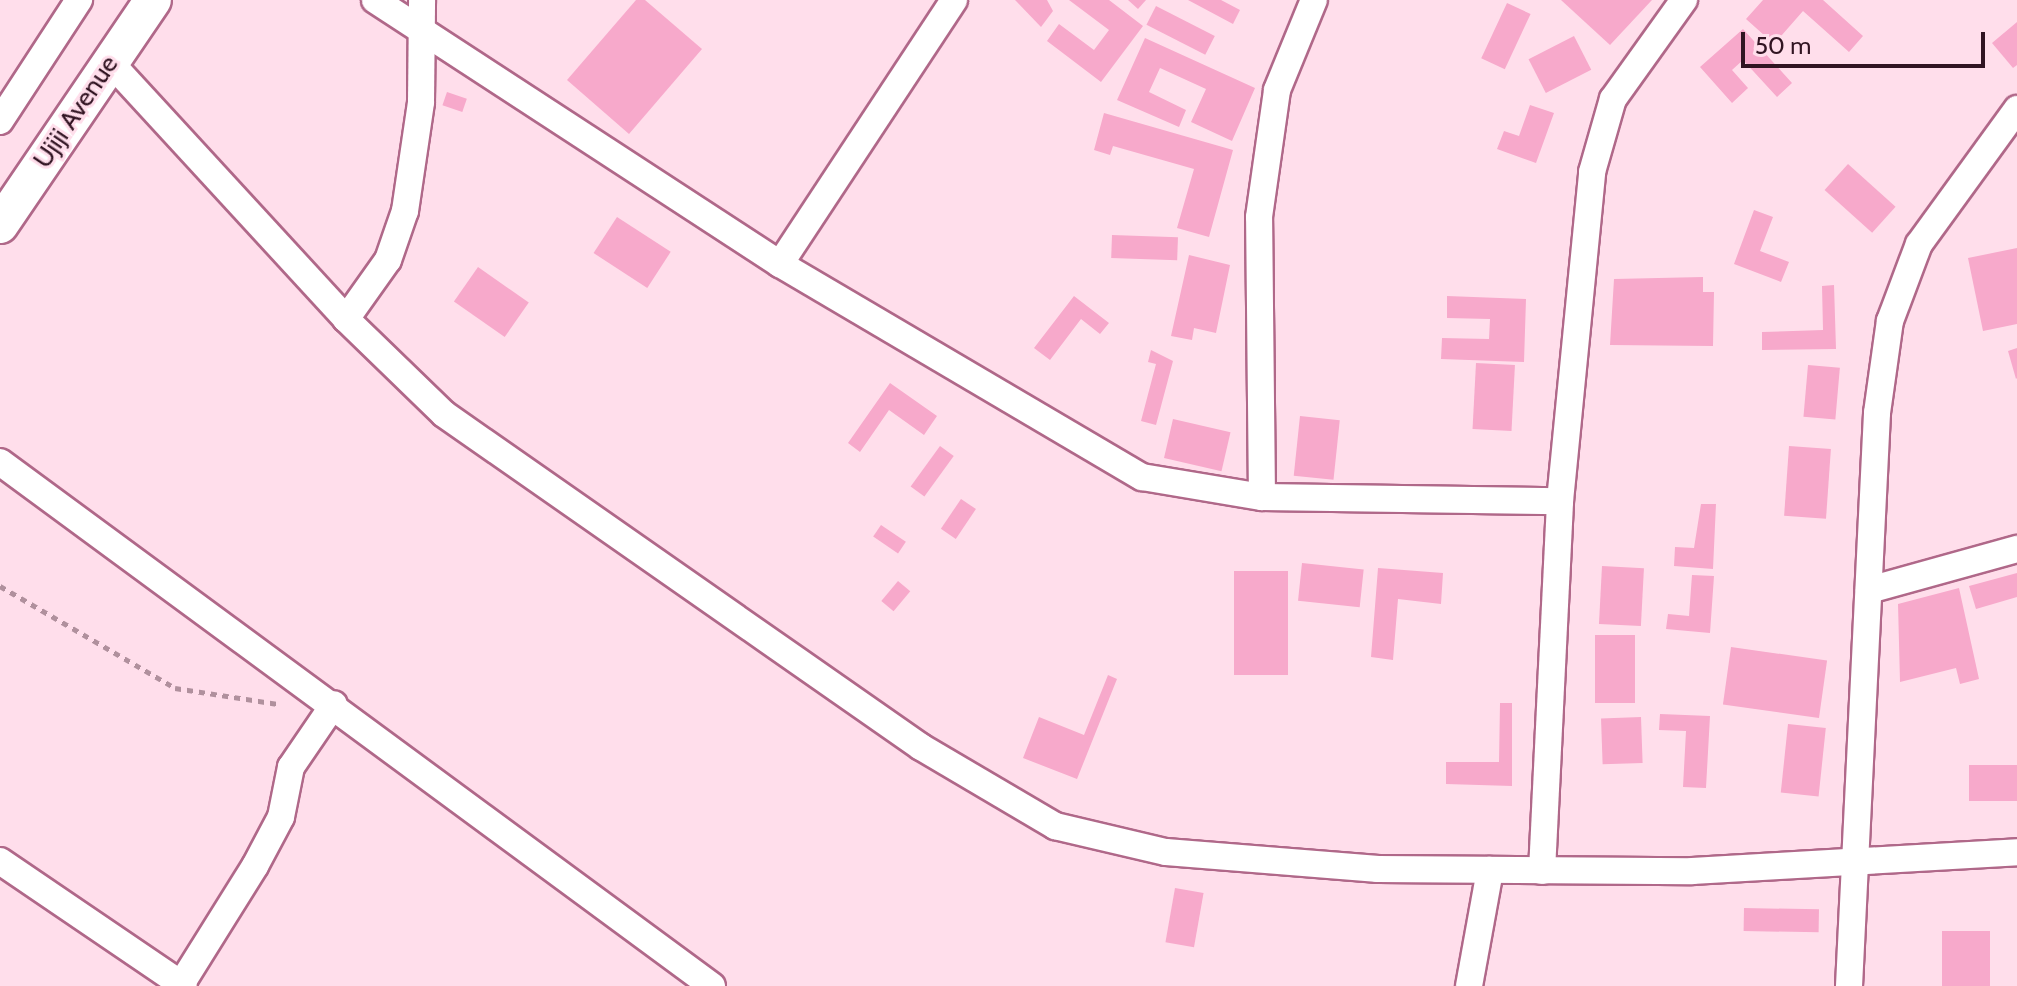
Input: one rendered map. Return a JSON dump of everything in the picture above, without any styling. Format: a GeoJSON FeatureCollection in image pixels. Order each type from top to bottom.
{"type":"FeatureCollection","features":[{"type":"Feature","properties":{"kind":"street"},"geometry":{"type":"LineString","coordinates":[[0,121],[79,0]]}},
{"type":"Feature","properties":{"kind":"street","name":"Ujiji Avenue"},"geometry":{"type":"LineString","coordinates":[[0,225],[153,0]]}},
{"type":"Feature","properties":{"kind":"street"},"geometry":{"type":"LineString","coordinates":[[375,0],[780,264],[1142,477],[1262,497],[1560,501]]}},
{"type":"Feature","properties":{"kind":"street"},"geometry":{"type":"LineString","coordinates":[[346,319],[388,260],[405,211],[421,102],[422,0]]}},
{"type":"Feature","properties":{"kind":"street"},"geometry":{"type":"LineString","coordinates":[[780,264],[954,0]]}},
{"type":"Feature","properties":{"kind":"street"},"geometry":{"type":"LineString","coordinates":[[1262,497],[1259,217],[1277,90],[1314,0]]}},
{"type":"Feature","properties":{"kind":"street"},"geometry":{"type":"LineString","coordinates":[[1542,871],[1560,501],[1592,172],[1613,99],[1684,0]]}},
{"type":"Feature","properties":{"kind":"street"},"geometry":{"type":"LineString","coordinates":[[110,62],[346,319],[444,414],[921,747],[1055,826],[1111,844],[1221,859],[1490,870],[1852,865],[2017,852]]}},
{"type":"Feature","properties":{"kind":"street"},"geometry":{"type":"LineString","coordinates":[[1849,986],[1852,865],[1877,413],[1890,321],[1919,244],[2017,109]]}},
{"type":"Feature","properties":{"kind":"street"},"geometry":{"type":"LineString","coordinates":[[0,462],[334,704],[712,986]]}},
{"type":"Feature","properties":{"kind":"street"},"geometry":{"type":"LineString","coordinates":[[1869,590],[2017,549]]}},
{"type":"Feature","properties":{"kind":"street"},"geometry":{"type":"LineString","coordinates":[[0,861],[182,985],[255,866],[281,817],[291,767],[334,704]]}},
{"type":"Feature","properties":{"kind":"street"},"geometry":{"type":"LineString","coordinates":[[1469,986],[1490,870]]}},
{"type":"Feature","properties":{"kind":"path"},"geometry":{"type":"LineString","coordinates":[[0,586],[175,688],[239,703],[334,704]]}},
{"type":"Feature","properties":{"kind":"building"},"geometry":{"type":"Polygon","coordinates":[[[636,0],[645,0],[702,49],[629,134],[567,80],[636,0]]]}},
{"type":"Feature","properties":{"kind":"building"},"geometry":{"type":"Polygon","coordinates":[[[1015,0],[1047,0],[1053,11],[1041,27],[1015,0]]]}},
{"type":"Feature","properties":{"kind":"building"},"geometry":{"type":"Polygon","coordinates":[[[1069,0],[1109,0],[1143,26],[1101,82],[1047,41],[1059,24],[1094,50],[1109,30],[1069,0]]]}},
{"type":"Feature","properties":{"kind":"building"},"geometry":{"type":"Polygon","coordinates":[[[1128,0],[1146,0],[1138,9],[1128,0]]]}},
{"type":"Feature","properties":{"kind":"building"},"geometry":{"type":"Polygon","coordinates":[[[1188,0],[1221,0],[1240,10],[1233,24],[1188,0]]]}},
{"type":"Feature","properties":{"kind":"building"},"geometry":{"type":"Polygon","coordinates":[[[1561,0],[1652,0],[1610,45],[1561,0]]]}},
{"type":"Feature","properties":{"kind":"building"},"geometry":{"type":"Polygon","coordinates":[[[1763,0],[1823,0],[1863,36],[1849,52],[1803,11],[1774,44],[1746,19],[1763,0]]]}},
{"type":"Feature","properties":{"kind":"building"},"geometry":{"type":"Polygon","coordinates":[[[1507,3],[1531,14],[1505,69],[1481,58],[1507,3]]]}},
{"type":"Feature","properties":{"kind":"building"},"geometry":{"type":"Polygon","coordinates":[[[1156,6],[1215,36],[1205,55],[1146,25],[1156,6]]]}},
{"type":"Feature","properties":{"kind":"building"},"geometry":{"type":"Polygon","coordinates":[[[2017,22],[2017,65],[2013,68],[1992,43],[2017,22]]]}},
{"type":"Feature","properties":{"kind":"building"},"geometry":{"type":"Polygon","coordinates":[[[1743,29],[1792,83],[1777,97],[1743,60],[1732,70],[1748,88],[1732,103],[1700,67],[1743,29]]]}},
{"type":"Feature","properties":{"kind":"building"},"geometry":{"type":"Polygon","coordinates":[[[1574,36],[1591,70],[1546,93],[1529,59],[1574,36]]]}},
{"type":"Feature","properties":{"kind":"building"},"geometry":{"type":"Polygon","coordinates":[[[1145,38],[1255,88],[1232,141],[1191,122],[1206,89],[1160,68],[1149,92],[1186,110],[1179,127],[1117,100],[1145,38]]]}},
{"type":"Feature","properties":{"kind":"building"},"geometry":{"type":"Polygon","coordinates":[[[447,92],[467,99],[462,112],[442,105],[447,92]]]}},
{"type":"Feature","properties":{"kind":"building"},"geometry":{"type":"Polygon","coordinates":[[[1530,105],[1554,113],[1536,163],[1497,149],[1504,131],[1519,136],[1530,105]]]}},
{"type":"Feature","properties":{"kind":"building"},"geometry":{"type":"Polygon","coordinates":[[[1104,113],[1233,150],[1209,237],[1177,228],[1194,169],[1113,146],[1110,155],[1094,150],[1104,113]]]}},
{"type":"Feature","properties":{"kind":"building"},"geometry":{"type":"Polygon","coordinates":[[[1848,164],[1896,207],[1872,233],[1825,190],[1848,164]]]}},
{"type":"Feature","properties":{"kind":"building"},"geometry":{"type":"Polygon","coordinates":[[[1754,210],[1773,217],[1760,251],[1789,262],[1781,282],[1734,264],[1754,210]]]}},
{"type":"Feature","properties":{"kind":"building"},"geometry":{"type":"Polygon","coordinates":[[[617,217],[671,252],[647,288],[594,253],[617,217]]]}},
{"type":"Feature","properties":{"kind":"building"},"geometry":{"type":"Polygon","coordinates":[[[1112,235],[1178,237],[1177,260],[1111,258],[1112,235]]]}},
{"type":"Feature","properties":{"kind":"building"},"geometry":{"type":"Polygon","coordinates":[[[2017,248],[2017,324],[1983,331],[1968,258],[2017,248]]]}},
{"type":"Feature","properties":{"kind":"building"},"geometry":{"type":"Polygon","coordinates":[[[1189,255],[1230,265],[1216,333],[1194,328],[1192,340],[1171,336],[1189,255]]]}},
{"type":"Feature","properties":{"kind":"building"},"geometry":{"type":"Polygon","coordinates":[[[478,267],[529,303],[505,337],[454,301],[478,267]]]}},
{"type":"Feature","properties":{"kind":"building"},"geometry":{"type":"Polygon","coordinates":[[[1703,277],[1703,292],[1714,292],[1713,346],[1610,345],[1614,279],[1703,277]]]}},
{"type":"Feature","properties":{"kind":"building"},"geometry":{"type":"Polygon","coordinates":[[[1834,285],[1836,349],[1762,350],[1762,332],[1823,330],[1822,286],[1834,285]]]}},
{"type":"Feature","properties":{"kind":"building"},"geometry":{"type":"Polygon","coordinates":[[[1074,296],[1109,323],[1100,334],[1081,319],[1050,360],[1034,348],[1074,296]]]}},
{"type":"Feature","properties":{"kind":"building"},"geometry":{"type":"Polygon","coordinates":[[[1447,296],[1526,299],[1524,362],[1441,359],[1442,338],[1489,339],[1490,319],[1447,318],[1447,296]]]}},
{"type":"Feature","properties":{"kind":"building"},"geometry":{"type":"Polygon","coordinates":[[[2017,348],[2017,378],[2016,379],[2008,351],[2017,348]]]}},
{"type":"Feature","properties":{"kind":"building"},"geometry":{"type":"Polygon","coordinates":[[[1151,350],[1173,361],[1156,425],[1141,421],[1156,364],[1148,362],[1151,350]]]}},
{"type":"Feature","properties":{"kind":"building"},"geometry":{"type":"Polygon","coordinates":[[[1476,363],[1515,365],[1511,431],[1473,429],[1476,363]]]}},
{"type":"Feature","properties":{"kind":"building"},"geometry":{"type":"Polygon","coordinates":[[[1808,365],[1840,368],[1835,420],[1803,417],[1808,365]]]}},
{"type":"Feature","properties":{"kind":"building"},"geometry":{"type":"Polygon","coordinates":[[[890,383],[937,416],[924,435],[889,410],[860,452],[848,443],[890,383]]]}},
{"type":"Feature","properties":{"kind":"building"},"geometry":{"type":"Polygon","coordinates":[[[1300,416],[1340,420],[1334,480],[1294,476],[1300,416]]]}},
{"type":"Feature","properties":{"kind":"building"},"geometry":{"type":"Polygon","coordinates":[[[1173,419],[1230,432],[1221,471],[1164,458],[1173,419]]]}},
{"type":"Feature","properties":{"kind":"building"},"geometry":{"type":"Polygon","coordinates":[[[940,446],[954,456],[924,496],[911,486],[940,446]]]}},
{"type":"Feature","properties":{"kind":"building"},"geometry":{"type":"Polygon","coordinates":[[[1789,446],[1831,449],[1826,519],[1784,516],[1789,446]]]}},
{"type":"Feature","properties":{"kind":"building"},"geometry":{"type":"Polygon","coordinates":[[[961,499],[976,509],[956,539],[941,529],[961,499]]]}},
{"type":"Feature","properties":{"kind":"building"},"geometry":{"type":"Polygon","coordinates":[[[1701,504],[1716,504],[1713,569],[1674,566],[1675,547],[1694,548],[1701,504]]]}},
{"type":"Feature","properties":{"kind":"building"},"geometry":{"type":"Polygon","coordinates":[[[881,525],[906,542],[898,553],[873,537],[881,525]]]}},
{"type":"Feature","properties":{"kind":"building"},"geometry":{"type":"Polygon","coordinates":[[[1302,563],[1364,569],[1360,607],[1298,601],[1302,563]]]}},
{"type":"Feature","properties":{"kind":"building"},"geometry":{"type":"Polygon","coordinates":[[[1602,566],[1644,568],[1641,626],[1599,624],[1602,566]]]}},
{"type":"Feature","properties":{"kind":"building"},"geometry":{"type":"Polygon","coordinates":[[[1378,568],[1443,573],[1441,604],[1398,599],[1393,660],[1371,657],[1378,568]]]}},
{"type":"Feature","properties":{"kind":"building"},"geometry":{"type":"Polygon","coordinates":[[[1234,571],[1288,571],[1288,675],[1234,675],[1234,571]]]}},
{"type":"Feature","properties":{"kind":"building"},"geometry":{"type":"Polygon","coordinates":[[[2017,573],[2017,597],[1976,609],[1969,586],[2017,573]]]}},
{"type":"Feature","properties":{"kind":"building"},"geometry":{"type":"Polygon","coordinates":[[[1692,575],[1714,576],[1710,633],[1666,629],[1668,614],[1689,616],[1692,575]]]}},
{"type":"Feature","properties":{"kind":"building"},"geometry":{"type":"Polygon","coordinates":[[[898,581],[910,591],[894,611],[881,601],[898,581]]]}},
{"type":"Feature","properties":{"kind":"building"},"geometry":{"type":"Polygon","coordinates":[[[1959,588],[1979,679],[1960,684],[1956,668],[1900,682],[1898,604],[1959,588]]]}},
{"type":"Feature","properties":{"kind":"building"},"geometry":{"type":"Polygon","coordinates":[[[1595,635],[1635,635],[1635,703],[1595,703],[1595,635]]]}},
{"type":"Feature","properties":{"kind":"building"},"geometry":{"type":"Polygon","coordinates":[[[1731,647],[1827,660],[1819,718],[1723,704],[1731,647]]]}},
{"type":"Feature","properties":{"kind":"building"},"geometry":{"type":"Polygon","coordinates":[[[1108,675],[1117,679],[1077,779],[1023,758],[1039,717],[1084,735],[1108,675]]]}},
{"type":"Feature","properties":{"kind":"building"},"geometry":{"type":"Polygon","coordinates":[[[1500,703],[1512,703],[1512,786],[1446,784],[1446,762],[1499,762],[1500,703]]]}},
{"type":"Feature","properties":{"kind":"building"},"geometry":{"type":"Polygon","coordinates":[[[1660,714],[1710,716],[1706,788],[1683,787],[1686,731],[1659,730],[1660,714]]]}},
{"type":"Feature","properties":{"kind":"building"},"geometry":{"type":"Polygon","coordinates":[[[1641,717],[1643,763],[1603,764],[1601,718],[1641,717]]]}},
{"type":"Feature","properties":{"kind":"building"},"geometry":{"type":"Polygon","coordinates":[[[1788,724],[1826,728],[1819,797],[1781,793],[1788,724]]]}},
{"type":"Feature","properties":{"kind":"building"},"geometry":{"type":"Polygon","coordinates":[[[1969,765],[2017,765],[2017,801],[1969,801],[1969,765]]]}},
{"type":"Feature","properties":{"kind":"building"},"geometry":{"type":"Polygon","coordinates":[[[1175,888],[1204,893],[1194,947],[1165,942],[1175,888]]]}},
{"type":"Feature","properties":{"kind":"building"},"geometry":{"type":"Polygon","coordinates":[[[1744,908],[1819,909],[1819,932],[1744,931],[1744,908]]]}},
{"type":"Feature","properties":{"kind":"building"},"geometry":{"type":"Polygon","coordinates":[[[1942,931],[1990,931],[1990,986],[1942,986],[1942,931]]]}}]}
